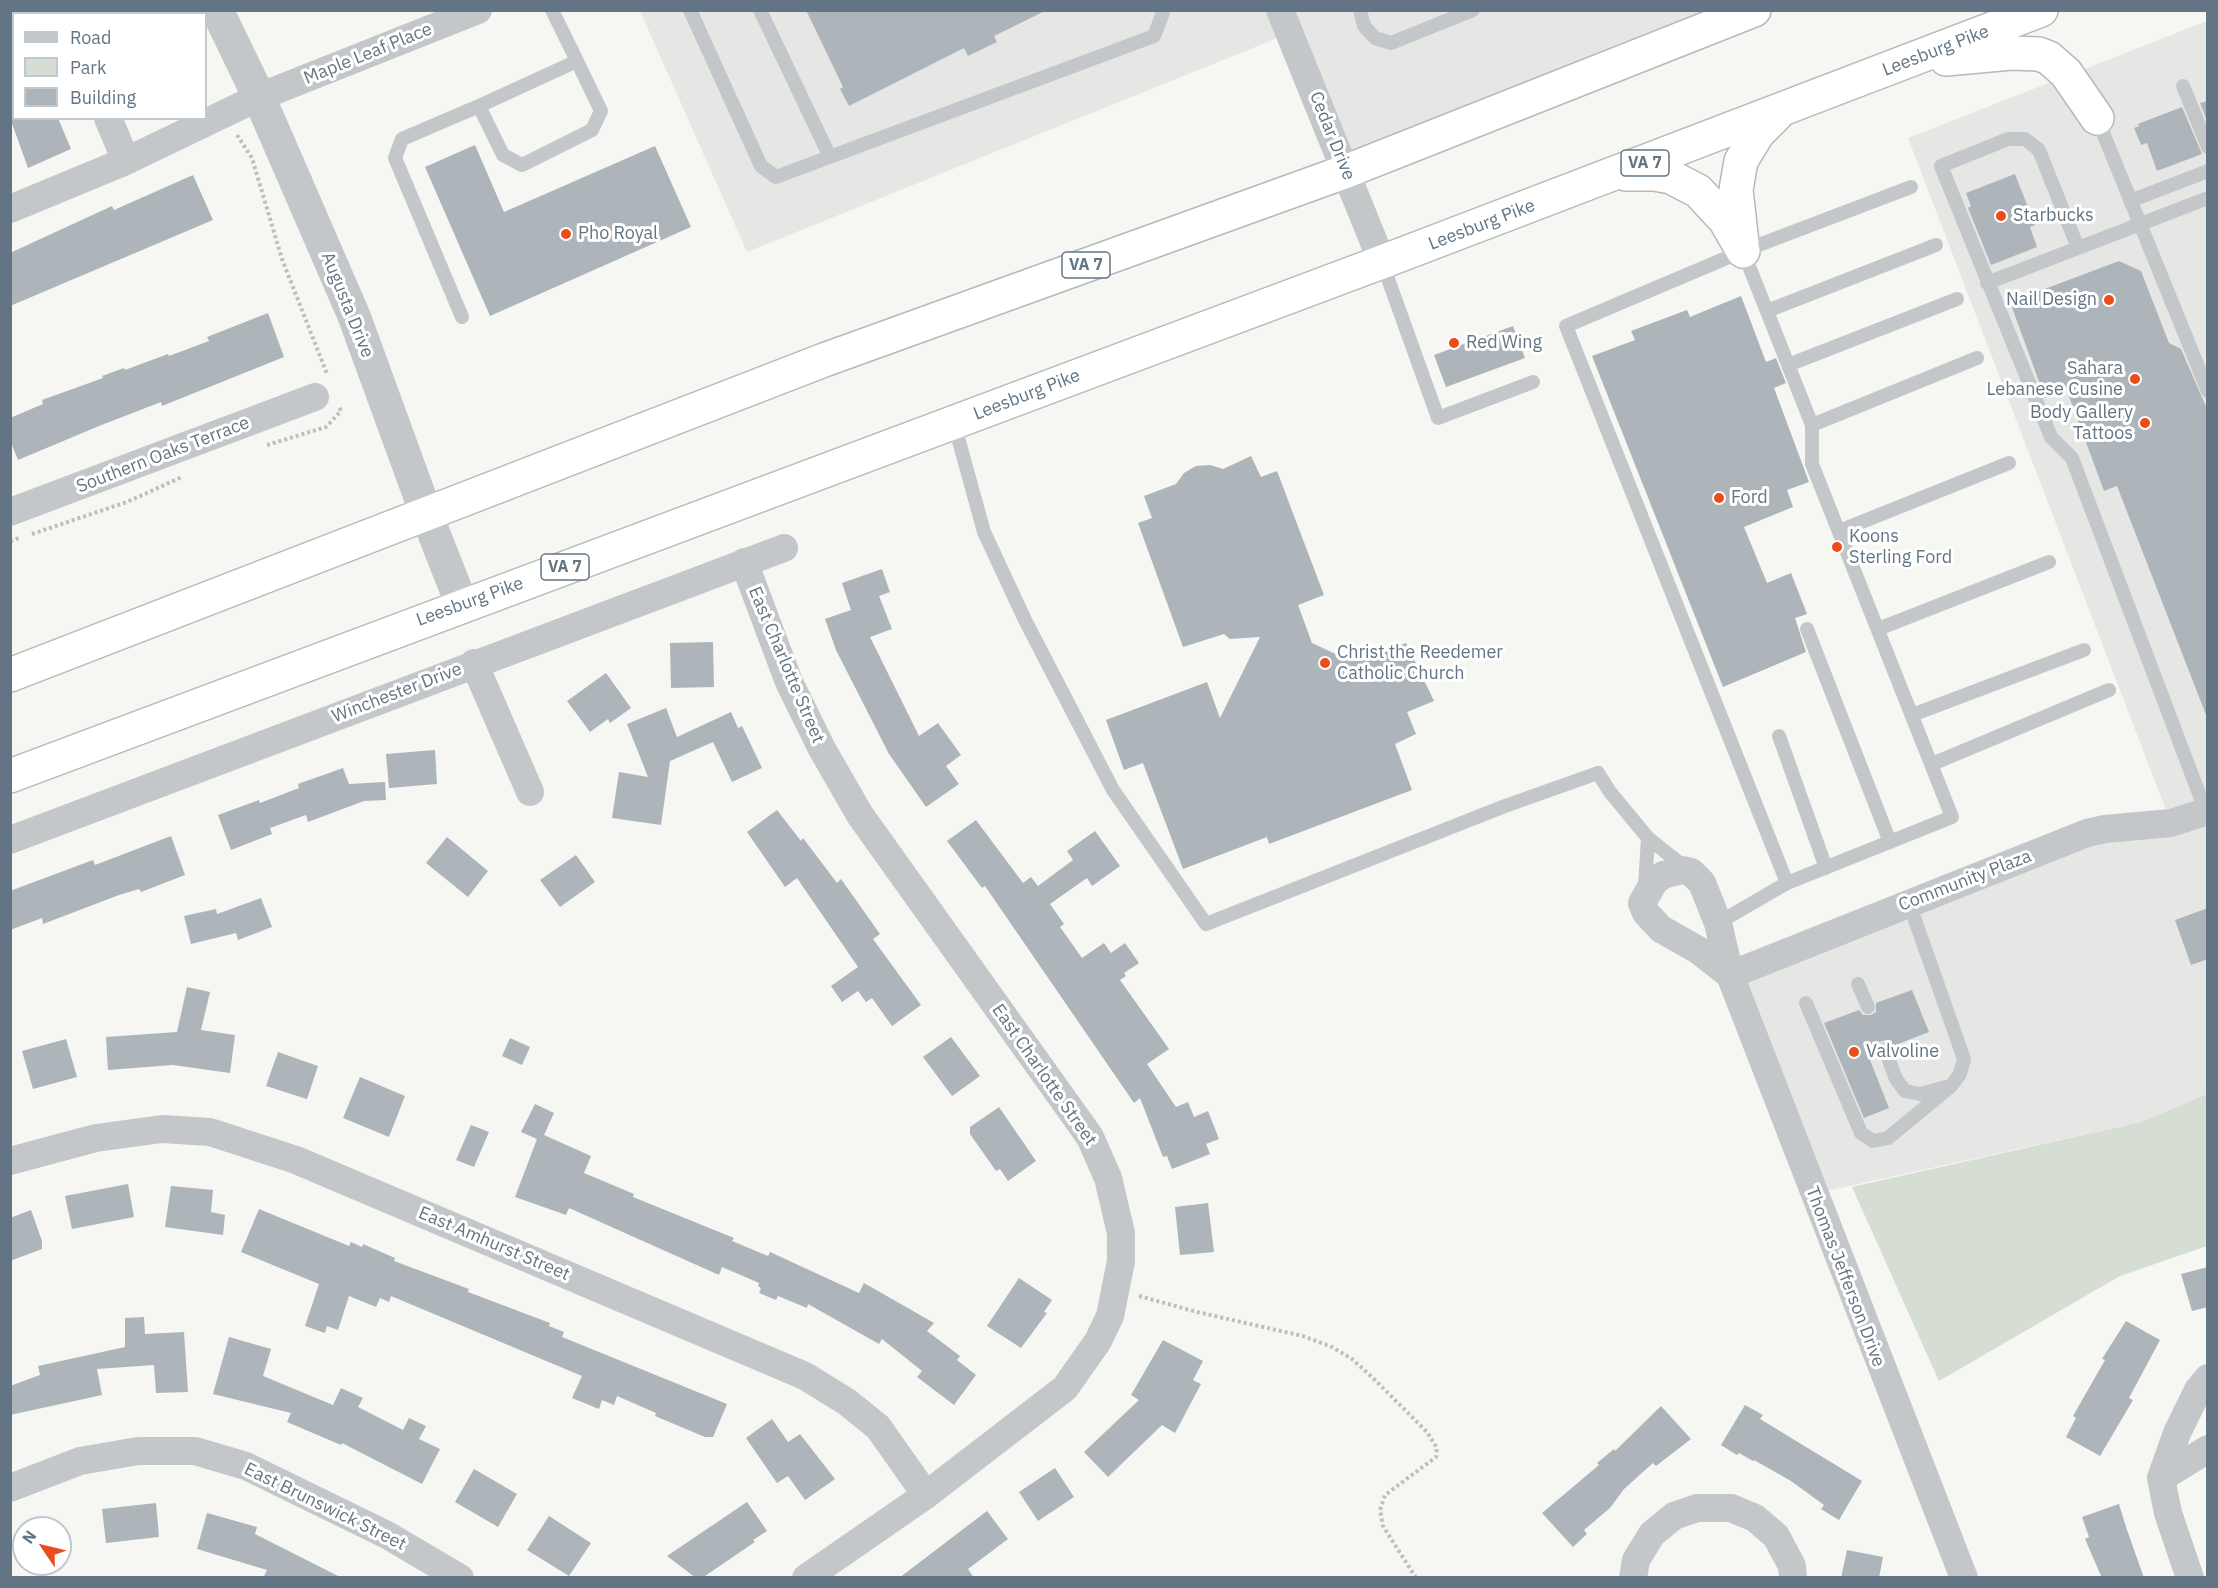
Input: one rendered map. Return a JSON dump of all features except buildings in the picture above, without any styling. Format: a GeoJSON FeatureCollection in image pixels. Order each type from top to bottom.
{"type":"FeatureCollection","features":[{"type":"Feature","properties":{"kind":"highway","name":"VA 7"},"geometry":{"type":"LineString","coordinates":[[10,675],[825,360],[1347,171],[1754,10]]}},
{"type":"Feature","properties":{"kind":"highway","name":"Leesburg Pike"},"geometry":{"type":"LineString","coordinates":[[10,776],[1382,262],[2041,10]]}},
{"type":"Feature","properties":{"kind":"highway"},"geometry":{"type":"LineString","coordinates":[[1908,62],[2011,53],[2039,54],[2049,58],[2066,73],[2097,118]]}},
{"type":"Feature","properties":{"kind":"highway"},"geometry":{"type":"LineString","coordinates":[[1743,251],[1736,190],[1739,170],[1758,133],[1780,110]]}},
{"type":"Feature","properties":{"kind":"highway"},"geometry":{"type":"LineString","coordinates":[[1612,175],[1655,174],[1685,183],[1709,200],[1725,220],[1743,251]]}},
{"type":"Feature","properties":{"kind":"street","name":"Augusta Drive"},"geometry":{"type":"LineString","coordinates":[[217,10],[259,97],[354,316],[426,516],[462,605]]}},
{"type":"Feature","properties":{"kind":"street","name":"Maple Leaf Place"},"geometry":{"type":"LineString","coordinates":[[10,209],[126,161],[259,97],[478,10]]}},
{"type":"Feature","properties":{"kind":"street","name":"Cedar Drive"},"geometry":{"type":"LineString","coordinates":[[1280,10],[1382,262]]}},
{"type":"Feature","properties":{"kind":"street"},"geometry":{"type":"LineString","coordinates":[[109,120],[126,161]]}},
{"type":"Feature","properties":{"kind":"street","name":"Southern Oaks Terrace"},"geometry":{"type":"LineString","coordinates":[[10,512],[327,392]]}},
{"type":"Feature","properties":{"kind":"street","name":"Winchester Drive"},"geometry":{"type":"LineString","coordinates":[[10,840],[474,663],[784,548]]}},
{"type":"Feature","properties":{"kind":"street","name":"East Charlotte Street"},"geometry":{"type":"LineString","coordinates":[[744,562],[789,682],[822,748],[860,815],[1090,1137],[1108,1178],[1121,1233],[1117,1291],[1098,1341],[1065,1388],[926,1495],[806,1578]]}},
{"type":"Feature","properties":{"kind":"street"},"geometry":{"type":"LineString","coordinates":[[474,663],[530,792]]}},
{"type":"Feature","properties":{"kind":"street","name":"Community Plaza"},"geometry":{"type":"LineString","coordinates":[[1730,975],[2087,833],[2105,829],[2171,823],[2207,812]]}},
{"type":"Feature","properties":{"kind":"street"},"geometry":{"type":"LineString","coordinates":[[1691,872],[1674,871],[1663,875],[1654,882],[1642,903],[1646,913],[1661,929],[1698,950],[1730,975]]}},
{"type":"Feature","properties":{"kind":"street","name":"Thomas Jefferson Drive"},"geometry":{"type":"LineString","coordinates":[[1691,872],[1702,884],[1718,922],[1730,975],[1964,1578]]}},
{"type":"Feature","properties":{"kind":"street","name":"East Amhurst Street"},"geometry":{"type":"LineString","coordinates":[[10,1161],[96,1137],[162,1129],[210,1132],[296,1160],[805,1376],[847,1402],[878,1427],[926,1495]]}},
{"type":"Feature","properties":{"kind":"street"},"geometry":{"type":"LineString","coordinates":[[2190,1578],[2168,1513],[2162,1478],[2177,1432],[2198,1390],[2208,1378]]}},
{"type":"Feature","properties":{"kind":"street"},"geometry":{"type":"LineString","coordinates":[[2162,1478],[2208,1449]]}},
{"type":"Feature","properties":{"kind":"street","name":"East Brunswick Street"},"geometry":{"type":"LineString","coordinates":[[10,1488],[80,1461],[138,1451],[195,1451],[246,1466],[387,1535],[460,1578]]}},
{"type":"Feature","properties":{"kind":"street"},"geometry":{"type":"LineString","coordinates":[[1633,1578],[1636,1560],[1652,1534],[1674,1516],[1697,1508],[1731,1508],[1755,1518],[1776,1536],[1792,1566],[1793,1578]]}},
{"type":"Feature","properties":{"kind":"lane"},"geometry":{"type":"LineString","coordinates":[[479,106],[503,155],[522,165],[592,130],[601,111],[552,10]]}},
{"type":"Feature","properties":{"kind":"lane"},"geometry":{"type":"LineString","coordinates":[[690,10],[760,166],[776,177],[1154,36],[1164,10]]}},
{"type":"Feature","properties":{"kind":"lane"},"geometry":{"type":"LineString","coordinates":[[760,10],[830,157]]}},
{"type":"Feature","properties":{"kind":"lane"},"geometry":{"type":"LineString","coordinates":[[1360,10],[1364,26],[1369,32],[1375,38],[1391,43],[1469,12]]}},
{"type":"Feature","properties":{"kind":"lane"},"geometry":{"type":"LineString","coordinates":[[462,317],[395,158],[402,139],[577,61]]}},
{"type":"Feature","properties":{"kind":"lane"},"geometry":{"type":"LineString","coordinates":[[2183,87],[2208,147]]}},
{"type":"Feature","properties":{"kind":"lane"},"geometry":{"type":"LineString","coordinates":[[2097,118],[2204,373],[2208,391]]}},
{"type":"Feature","properties":{"kind":"lane"},"geometry":{"type":"LineString","coordinates":[[2078,248],[2039,150],[2025,139],[2008,139],[1941,166],[2051,437],[2072,458],[2207,812]]}},
{"type":"Feature","properties":{"kind":"lane"},"geometry":{"type":"LineString","coordinates":[[2130,201],[2208,171]]}},
{"type":"Feature","properties":{"kind":"lane"},"geometry":{"type":"LineString","coordinates":[[1787,883],[1566,326],[1743,251],[1911,187]]}},
{"type":"Feature","properties":{"kind":"lane"},"geometry":{"type":"LineString","coordinates":[[1988,283],[2208,198]]}},
{"type":"Feature","properties":{"kind":"lane"},"geometry":{"type":"LineString","coordinates":[[1767,312],[1936,246]]}},
{"type":"Feature","properties":{"kind":"lane"},"geometry":{"type":"LineString","coordinates":[[1718,922],[1787,883],[1952,817],[1812,464],[1812,425],[1743,251]]}},
{"type":"Feature","properties":{"kind":"lane"},"geometry":{"type":"LineString","coordinates":[[1382,262],[1438,418],[1533,382]]}},
{"type":"Feature","properties":{"kind":"lane"},"geometry":{"type":"LineString","coordinates":[[1788,365],[1957,298]]}},
{"type":"Feature","properties":{"kind":"lane"},"geometry":{"type":"LineString","coordinates":[[1812,425],[1977,358]]}},
{"type":"Feature","properties":{"kind":"lane"},"geometry":{"type":"LineString","coordinates":[[954,423],[984,532],[1025,620],[1113,790],[1206,924],[1505,806],[1598,773],[1610,792],[1648,838],[1691,872]]}},
{"type":"Feature","properties":{"kind":"lane"},"geometry":{"type":"LineString","coordinates":[[1839,531],[2009,463]]}},
{"type":"Feature","properties":{"kind":"lane"},"geometry":{"type":"LineString","coordinates":[[1878,629],[2049,562]]}},
{"type":"Feature","properties":{"kind":"lane"},"geometry":{"type":"LineString","coordinates":[[1807,629],[1890,842]]}},
{"type":"Feature","properties":{"kind":"lane"},"geometry":{"type":"LineString","coordinates":[[1912,715],[2084,650]]}},
{"type":"Feature","properties":{"kind":"lane"},"geometry":{"type":"LineString","coordinates":[[1932,764],[2109,690]]}},
{"type":"Feature","properties":{"kind":"lane"},"geometry":{"type":"LineString","coordinates":[[1779,736],[1826,868]]}},
{"type":"Feature","properties":{"kind":"lane"},"geometry":{"type":"LineString","coordinates":[[1642,903],[1647,878],[1648,838]]}},
{"type":"Feature","properties":{"kind":"lane"},"geometry":{"type":"LineString","coordinates":[[1806,1003],[1861,1132],[1873,1141],[1888,1138],[1951,1086],[1960,1074],[1964,1059],[1909,903]]}},
{"type":"Feature","properties":{"kind":"lane"},"geometry":{"type":"LineString","coordinates":[[1858,984],[1868,1007]]}},
{"type":"Feature","properties":{"kind":"lane"},"geometry":{"type":"LineString","coordinates":[[1885,1049],[1896,1079],[1905,1091],[1920,1094],[1951,1086]]}},
{"type":"Feature","properties":{"kind":"path"},"geometry":{"type":"LineString","coordinates":[[225,113],[252,158],[282,259],[327,392],[341,411],[326,427],[263,446]]}},
{"type":"Feature","properties":{"kind":"path"},"geometry":{"type":"LineString","coordinates":[[10,541],[127,501],[190,473]]}},
{"type":"Feature","properties":{"kind":"path"},"geometry":{"type":"LineString","coordinates":[[1117,1291],[1302,1336],[1352,1359],[1374,1379],[1427,1432],[1437,1448],[1436,1457],[1385,1496],[1380,1510],[1383,1526],[1416,1578]]}},
{"type":"Feature","properties":{"kind":"shaded area"},"geometry":{"type":"Polygon","coordinates":[[[640,11],[1758,11],[1347,171],[1290,33],[747,252],[640,11]]]}},
{"type":"Feature","properties":{"kind":"shaded area"},"geometry":{"type":"Polygon","coordinates":[[[2207,21],[2207,1094],[2141,1122],[1813,1194],[1730,975],[2087,833],[2171,823],[1908,138],[2207,21]]]}},
{"type":"Feature","properties":{"kind":"green space"},"geometry":{"type":"Polygon","coordinates":[[[2207,1094],[2207,1246],[2120,1276],[1939,1381],[1852,1187],[2141,1122],[2207,1094]]]}},
{"type":"Feature","properties":{"kind":"place","name":"Starbucks"},"geometry":{"type":"Point","coordinates":[2001,216]}},
{"type":"Feature","properties":{"kind":"place","name":"Pho Royal"},"geometry":{"type":"Point","coordinates":[566,234]}},
{"type":"Feature","properties":{"kind":"place","name":"Nail Design"},"geometry":{"type":"Point","coordinates":[2109,300]}},
{"type":"Feature","properties":{"kind":"place","name":"Red Wing"},"geometry":{"type":"Point","coordinates":[1454,343]}},
{"type":"Feature","properties":{"kind":"place","name":"Sahara Lebanese Cusine"},"geometry":{"type":"Point","coordinates":[2135,379]}},
{"type":"Feature","properties":{"kind":"place","name":"Body Gallery Tattoos"},"geometry":{"type":"Point","coordinates":[2145,423]}},
{"type":"Feature","properties":{"kind":"place","name":"Ford"},"geometry":{"type":"Point","coordinates":[1719,498]}},
{"type":"Feature","properties":{"kind":"place","name":"Koons Sterling Ford"},"geometry":{"type":"Point","coordinates":[1837,547]}},
{"type":"Feature","properties":{"kind":"place","name":"Christ the Reedemer Catholic Church"},"geometry":{"type":"Point","coordinates":[1325,663]}},
{"type":"Feature","properties":{"kind":"place","name":"Valvoline"},"geometry":{"type":"Point","coordinates":[1854,1052]}}]}
